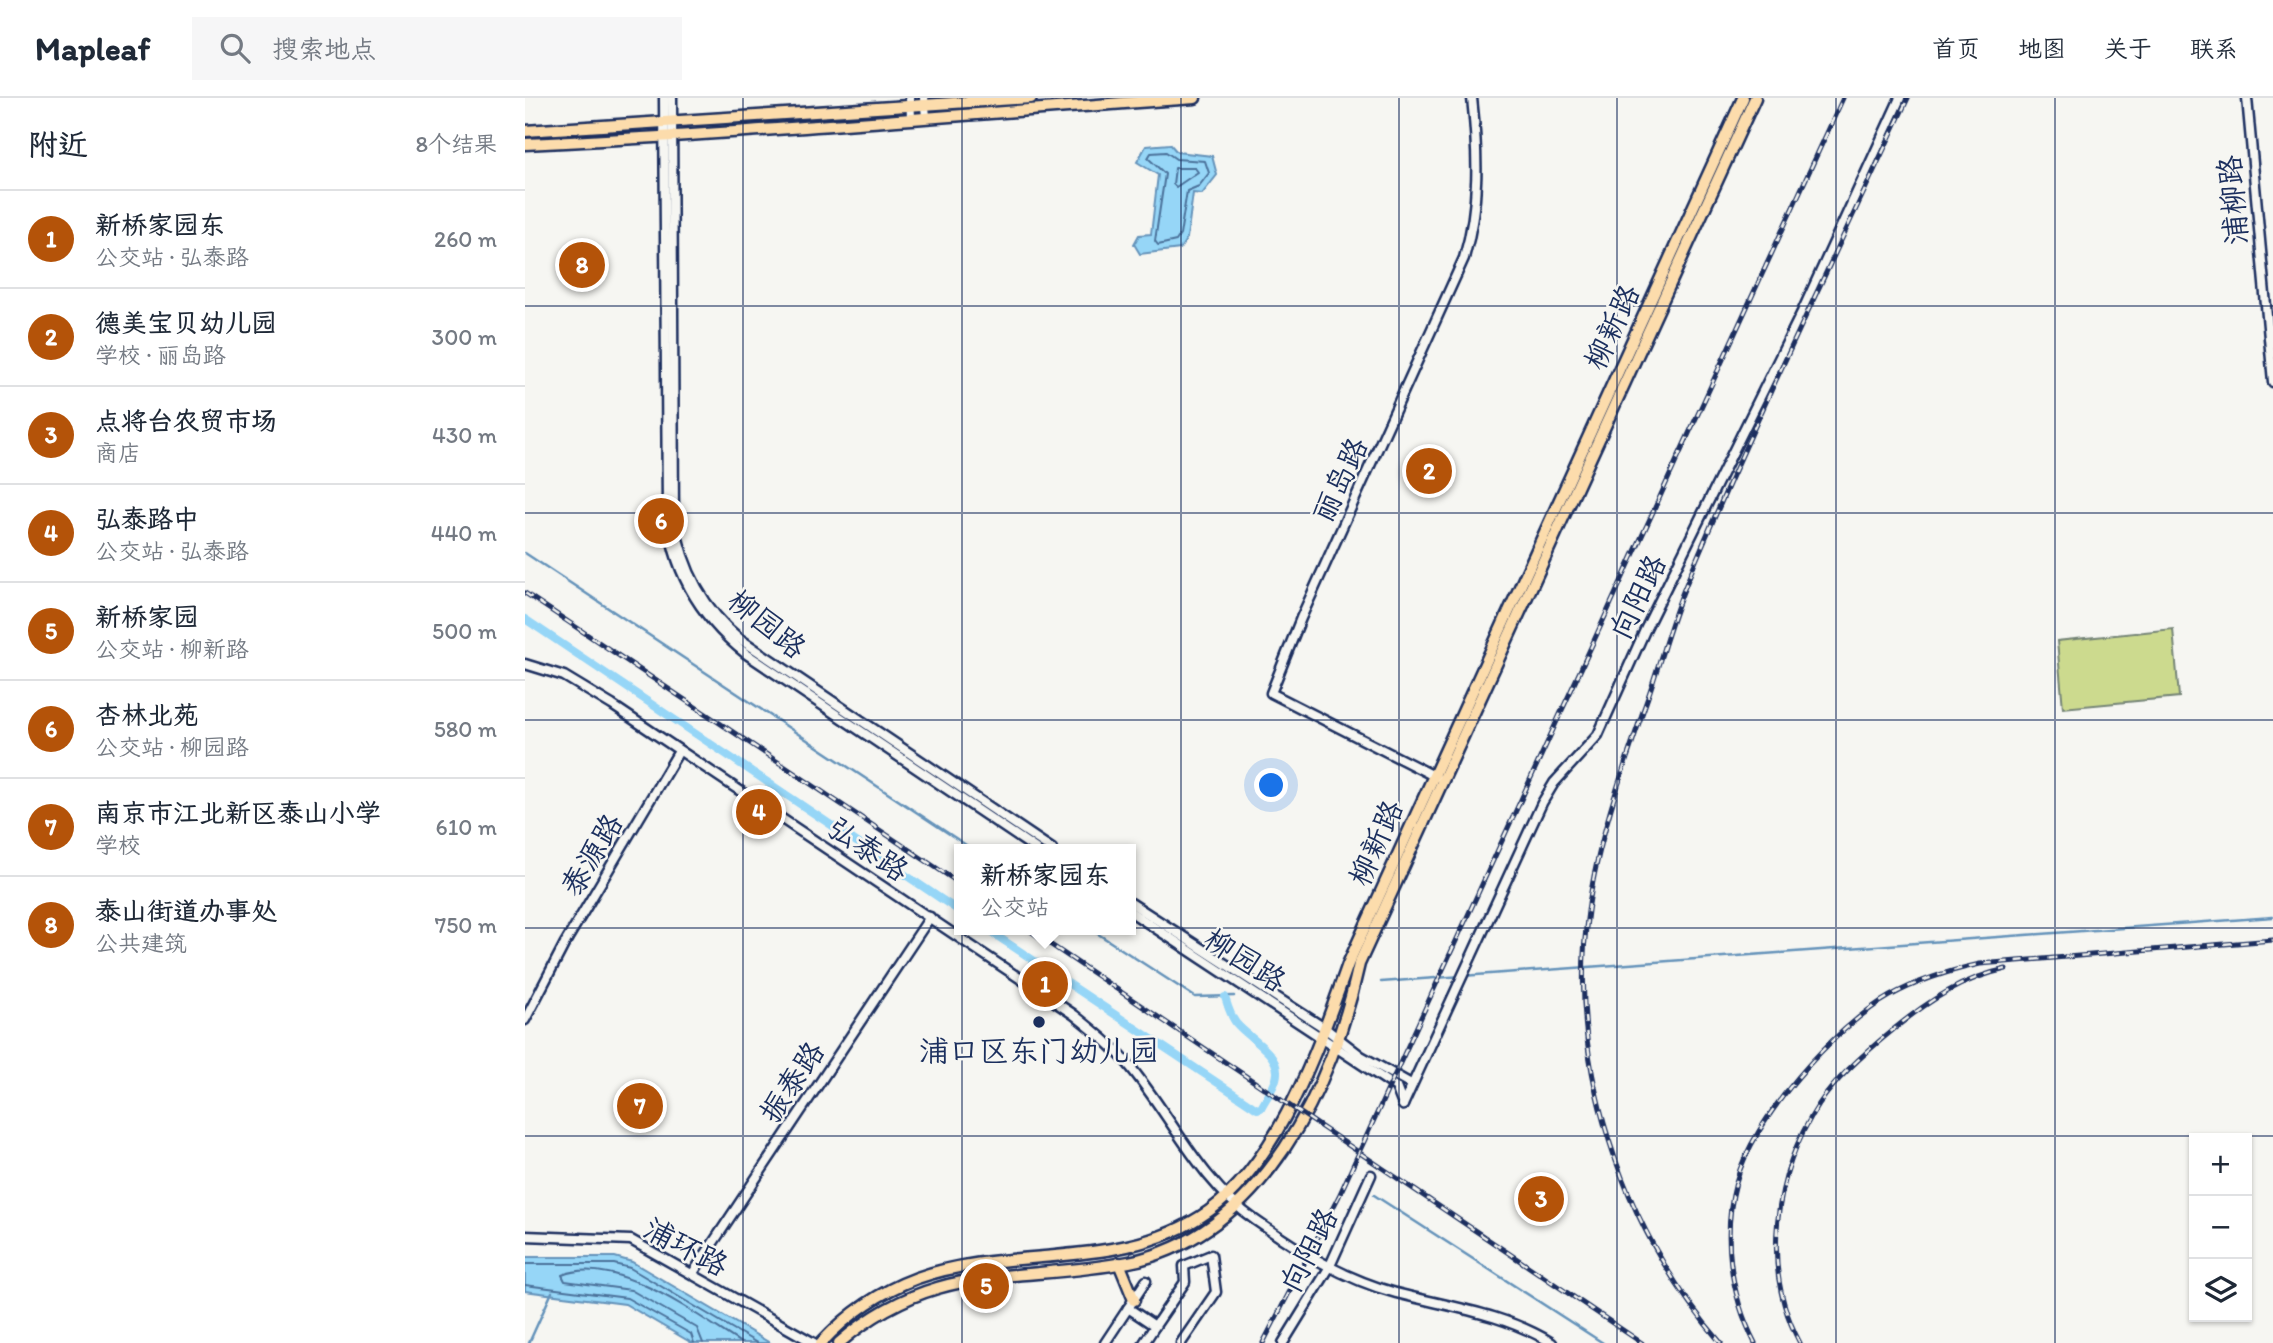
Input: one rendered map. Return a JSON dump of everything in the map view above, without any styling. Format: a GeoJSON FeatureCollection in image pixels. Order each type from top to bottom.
{"type":"FeatureCollection","features":[{"type":"Feature","properties":{"kind":"main road"},"geometry":{"type":"LineString","coordinates":[[525,144],[668,137],[911,117],[925,106],[1031,98]]}},
{"type":"Feature","properties":{"kind":"main road"},"geometry":{"type":"LineString","coordinates":[[525,131],[910,102],[925,106],[1195,98]]}},
{"type":"Feature","properties":{"kind":"main road","name":"柳新路"},"geometry":{"type":"LineString","coordinates":[[839,1343],[886,1309],[938,1286],[972,1279],[1119,1263],[1178,1245],[1197,1236],[1237,1207],[1288,1142],[1337,1042],[1359,964],[1439,779],[1743,98]]}},
{"type":"Feature","properties":{"kind":"main road","name":"柳新路"},"geometry":{"type":"LineString","coordinates":[[821,1343],[857,1309],[918,1278],[961,1267],[1123,1249],[1184,1226],[1210,1210],[1225,1196],[1267,1146],[1324,1033],[1348,964],[1439,779],[1755,98]]}},
{"type":"Feature","properties":{"kind":"main road"},"geometry":{"type":"LineString","coordinates":[[1119,1263],[1131,1304]]}},
{"type":"Feature","properties":{"kind":"street","name":"柳园路"},"geometry":{"type":"LineString","coordinates":[[664,98],[668,122],[667,508],[674,553],[690,591],[717,628],[745,653],[1029,844]]}},
{"type":"Feature","properties":{"kind":"street","name":"柳园路"},"geometry":{"type":"LineString","coordinates":[[668,122],[672,98]]}},
{"type":"Feature","properties":{"kind":"street","name":"丽岛路"},"geometry":{"type":"LineString","coordinates":[[1439,779],[1272,693],[1301,618],[1464,258],[1476,206],[1477,148],[1472,98]]}},
{"type":"Feature","properties":{"kind":"street","name":"向阳路"},"geometry":{"type":"LineString","coordinates":[[1337,1042],[1396,1087],[1403,1105],[1465,965],[1542,803],[1554,783],[1598,735],[1646,628],[1780,359],[1900,98]]}},
{"type":"Feature","properties":{"kind":"street","name":"浦柳路"},"geometry":{"type":"LineString","coordinates":[[2247,98],[2273,382]]}},
{"type":"Feature","properties":{"kind":"street"},"geometry":{"type":"LineString","coordinates":[[910,102],[911,117]]}},
{"type":"Feature","properties":{"kind":"street","name":"柳园路"},"geometry":{"type":"LineString","coordinates":[[668,137],[674,520],[680,551],[696,587],[717,618],[740,639],[1045,844]]}},
{"type":"Feature","properties":{"kind":"street","name":"弘泰路"},"geometry":{"type":"LineString","coordinates":[[525,664],[549,670],[586,688],[954,933]]}},
{"type":"Feature","properties":{"kind":"street","name":"泰源路"},"geometry":{"type":"LineString","coordinates":[[525,1020],[565,943],[679,751]]}},
{"type":"Feature","properties":{"kind":"street","name":"柳园路"},"geometry":{"type":"LineString","coordinates":[[1136,906],[1324,1033]]}},
{"type":"Feature","properties":{"kind":"street","name":"柳园路"},"geometry":{"type":"LineString","coordinates":[[1136,915],[1324,1033]]}},
{"type":"Feature","properties":{"kind":"street","name":"振泰路"},"geometry":{"type":"LineString","coordinates":[[693,1273],[930,917]]}},
{"type":"Feature","properties":{"kind":"street","name":"弘泰路"},"geometry":{"type":"LineString","coordinates":[[957,935],[1044,993],[1100,1036],[1128,1065],[1225,1196],[1237,1207],[1329,1268],[1394,1292],[1472,1308],[1504,1319],[1552,1343]]}},
{"type":"Feature","properties":{"kind":"street"},"geometry":{"type":"LineString","coordinates":[[1324,1033],[1411,1084]]}},
{"type":"Feature","properties":{"kind":"street","name":"向阳路"},"geometry":{"type":"LineString","coordinates":[[1283,1343],[1329,1268],[1371,1175]]}},
{"type":"Feature","properties":{"kind":"street","name":"浦环路"},"geometry":{"type":"LineString","coordinates":[[525,1236],[631,1240],[814,1343]]}},
{"type":"Feature","properties":{"kind":"street"},"geometry":{"type":"LineString","coordinates":[[1144,1343],[1185,1282],[1184,1266],[1211,1255],[1216,1292],[1181,1343]]}},
{"type":"Feature","properties":{"kind":"street"},"geometry":{"type":"LineString","coordinates":[[1105,1343],[1146,1281]]}},
{"type":"Feature","properties":{"kind":"street"},"geometry":{"type":"LineString","coordinates":[[1131,1304],[1155,1326]]}},
{"type":"Feature","properties":{"kind":"green space"},"geometry":{"type":"Polygon","coordinates":[[[2173,629],[2179,697],[2063,708],[2057,641],[2173,629]]]}},
{"type":"Feature","properties":{"kind":"water"},"geometry":{"type":"Polygon","coordinates":[[[1170,144],[1177,152],[1212,156],[1217,175],[1202,194],[1193,193],[1187,238],[1180,249],[1140,254],[1134,244],[1139,235],[1151,234],[1158,175],[1137,162],[1146,146],[1170,144]]]}},
{"type":"Feature","properties":{"kind":"water"},"geometry":{"type":"Polygon","coordinates":[[[525,1257],[615,1257],[632,1262],[770,1343],[692,1343],[625,1304],[525,1291],[525,1257]]]}},
{"type":"Feature","properties":{"kind":"waterway"},"geometry":{"type":"LineString","coordinates":[[525,553],[964,844]]}},
{"type":"Feature","properties":{"kind":"waterway"},"geometry":{"type":"LineString","coordinates":[[525,619],[954,908]]}},
{"type":"Feature","properties":{"kind":"waterway"},"geometry":{"type":"LineString","coordinates":[[1381,982],[2273,917]]}},
{"type":"Feature","properties":{"kind":"waterway"},"geometry":{"type":"LineString","coordinates":[[996,935],[1257,1109],[1261,1108],[1275,1082],[1276,1065],[1273,1058],[1236,1023],[1225,997]]}},
{"type":"Feature","properties":{"kind":"waterway"},"geometry":{"type":"LineString","coordinates":[[1100,935],[1195,997],[1234,996]]}},
{"type":"Feature","properties":{"kind":"waterway"},"geometry":{"type":"LineString","coordinates":[[1374,1195],[1603,1343]]}},
{"type":"Feature","properties":{"kind":"waterway"},"geometry":{"type":"LineString","coordinates":[[529,1343],[552,1292]]}},
{"type":"Feature","properties":{"kind":"railway"},"geometry":{"type":"LineString","coordinates":[[1263,1343],[1339,1196],[1843,98]]}},
{"type":"Feature","properties":{"kind":"railway"},"geometry":{"type":"LineString","coordinates":[[1721,1343],[1686,1297],[1655,1248],[1629,1195],[1609,1140],[1594,1084],[1586,1026],[1584,968],[1592,884],[1613,802],[1681,596],[1767,400],[1908,98]]}},
{"type":"Feature","properties":{"kind":"railway"},"geometry":{"type":"LineString","coordinates":[[525,593],[954,880]]}},
{"type":"Feature","properties":{"kind":"railway"},"geometry":{"type":"LineString","coordinates":[[1036,935],[1642,1343]]}},
{"type":"Feature","properties":{"kind":"railway"},"geometry":{"type":"LineString","coordinates":[[1755,1343],[1740,1305],[1731,1264],[1730,1223],[1736,1182],[1745,1157],[1777,1104],[1821,1052],[1868,1011],[1912,985],[1980,964],[2273,940]]}},
{"type":"Feature","properties":{"kind":"railway"},"geometry":{"type":"LineString","coordinates":[[1800,1343],[1787,1314],[1777,1253],[1783,1190],[1791,1160],[1804,1131],[1835,1083],[1894,1029],[1947,992],[1975,978],[2006,969]]}},
{"type":"Feature","properties":{"kind":"place","name":"泰山街道办事处"},"geometry":{"type":"Point","coordinates":[582,265]}},
{"type":"Feature","properties":{"kind":"place","name":"德美宝贝幼儿园"},"geometry":{"type":"Point","coordinates":[1429,471]}},
{"type":"Feature","properties":{"kind":"place","name":"杏林北苑"},"geometry":{"type":"Point","coordinates":[661,521]}},
{"type":"Feature","properties":{"kind":"place","name":"弘泰路中"},"geometry":{"type":"Point","coordinates":[759,812]}},
{"type":"Feature","properties":{"kind":"place","name":"新桥家园东"},"geometry":{"type":"Point","coordinates":[1045,984]}},
{"type":"Feature","properties":{"kind":"place","name":"浦口区东门幼儿园"},"geometry":{"type":"Point","coordinates":[1039,1022]}},
{"type":"Feature","properties":{"kind":"place","name":"南京市江北新区泰山小学"},"geometry":{"type":"Point","coordinates":[640,1106]}},
{"type":"Feature","properties":{"kind":"place","name":"点将台农贸市场"},"geometry":{"type":"Point","coordinates":[1541,1199]}},
{"type":"Feature","properties":{"kind":"place","name":"新桥家园"},"geometry":{"type":"Point","coordinates":[986,1286]}}]}
